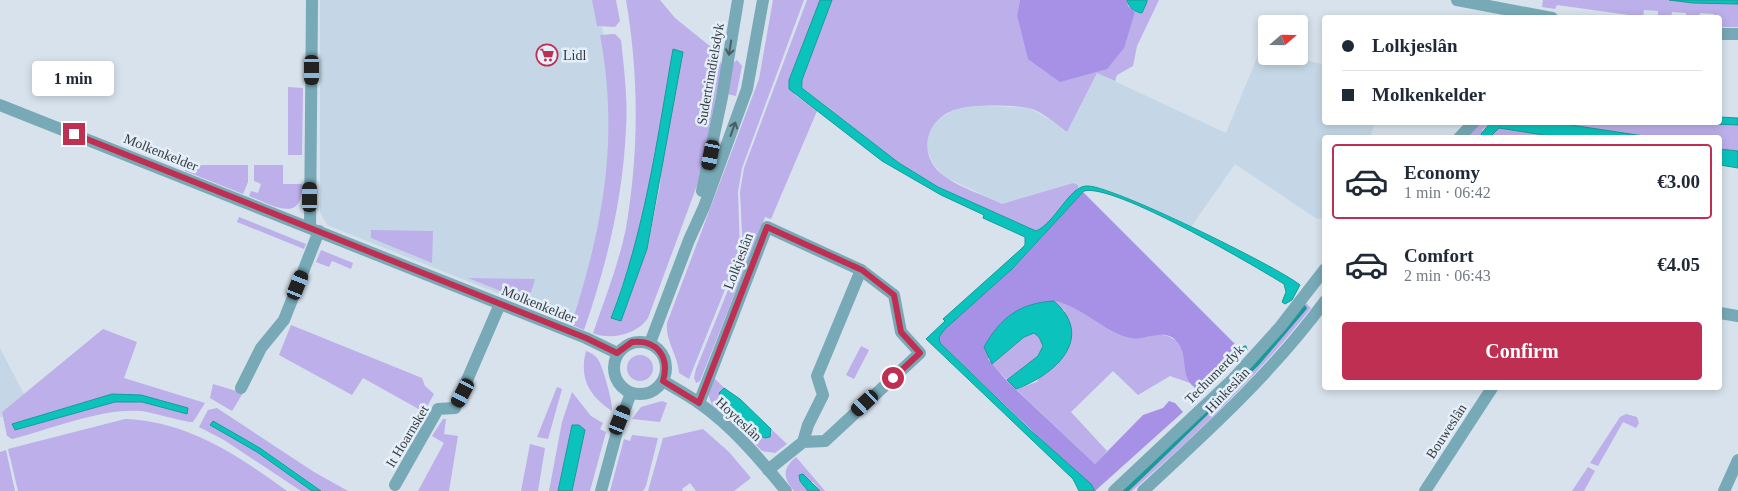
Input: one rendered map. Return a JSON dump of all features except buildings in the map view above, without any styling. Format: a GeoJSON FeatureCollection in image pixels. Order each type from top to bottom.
{"type":"FeatureCollection","features":[{"type":"Feature","properties":{"kind":"street"},"geometry":{"type":"LineString","coordinates":[[240,388],[261,348],[284,320],[315,230],[312,0]]}},
{"type":"Feature","properties":{"kind":"street","name":"Sudertrimdielsdyk"},"geometry":{"type":"LineString","coordinates":[[689,240],[707,174],[738,0]]}},
{"type":"Feature","properties":{"kind":"street","name":"Sudertrimdielsdyk"},"geometry":{"type":"LineString","coordinates":[[650,343],[689,240],[704,207],[747,89],[763,0]]}},
{"type":"Feature","properties":{"kind":"street"},"geometry":{"type":"LineString","coordinates":[[1457,0],[1536,15]]}},
{"type":"Feature","properties":{"kind":"street"},"geometry":{"type":"LineString","coordinates":[[1722,34],[1738,34]]}},
{"type":"Feature","properties":{"kind":"street","name":"Molkenkelder"},"geometry":{"type":"LineString","coordinates":[[0,105],[500,304],[617,353]]}},
{"type":"Feature","properties":{"kind":"street"},"geometry":{"type":"LineString","coordinates":[[1462,135],[1471,125]]}},
{"type":"Feature","properties":{"kind":"street","name":"Lolkjeslân"},"geometry":{"type":"LineString","coordinates":[[699,403],[767,227],[862,270],[894,295],[901,332],[920,353],[824,441],[803,442],[768,470]]}},
{"type":"Feature","properties":{"kind":"street"},"geometry":{"type":"LineString","coordinates":[[803,442],[808,425],[823,395],[817,376],[862,270]]}},
{"type":"Feature","properties":{"kind":"street","name":"Techumerdyk"},"geometry":{"type":"LineString","coordinates":[[1114,491],[1233,378],[1280,327],[1322,273]]}},
{"type":"Feature","properties":{"kind":"street","name":"It Hoarnsket"},"geometry":{"type":"LineString","coordinates":[[395,484],[438,409],[455,408],[500,304]]}},
{"type":"Feature","properties":{"kind":"street","name":"Hinkeslân"},"geometry":{"type":"LineString","coordinates":[[1143,491],[1228,411],[1292,343],[1322,306]]}},
{"type":"Feature","properties":{"kind":"street"},"geometry":{"type":"LineString","coordinates":[[1722,313],[1738,316]]}},
{"type":"Feature","properties":{"kind":"street"},"geometry":{"type":"LineString","coordinates":[[632,342],[650,343],[659,350],[665,359],[666,370],[663,381],[649,393],[631,393],[621,387],[614,377],[613,365],[617,353],[632,342]]}},
{"type":"Feature","properties":{"kind":"street","name":"Hoyteslân"},"geometry":{"type":"LineString","coordinates":[[663,381],[699,403],[743,441],[786,491]]}},
{"type":"Feature","properties":{"kind":"street","name":"Bouweslân"},"geometry":{"type":"LineString","coordinates":[[1425,491],[1490,390]]}},
{"type":"Feature","properties":{"kind":"street"},"geometry":{"type":"LineString","coordinates":[[601,491],[613,444],[631,393]]}},
{"type":"Feature","properties":{"kind":"street"},"geometry":{"type":"LineString","coordinates":[[1724,491],[1738,460]]}},
{"type":"Feature","properties":{"kind":"shaded area","name":"Lidl"},"geometry":{"type":"Polygon","coordinates":[[[320,0],[596,0],[618,101],[615,172],[577,325],[327,225],[320,212],[320,0]]]}},
{"type":"Feature","properties":{"kind":"shaded area"},"geometry":{"type":"Polygon","coordinates":[[[592,0],[616,0],[620,21],[615,27],[597,26],[592,0]]]}},
{"type":"Feature","properties":{"kind":"shaded area"},"geometry":{"type":"Polygon","coordinates":[[[626,0],[660,0],[675,18],[716,51],[722,66],[699,180],[648,318],[631,332],[607,336],[593,333],[620,254],[630,199],[636,114],[630,28],[626,0]],[[673,49],[650,183],[636,245],[611,317],[621,321],[647,249],[660,185],[673,49]]]}},
{"type":"Feature","properties":{"kind":"shaded area"},"geometry":{"type":"Polygon","coordinates":[[[773,0],[804,0],[742,168],[738,192],[740,252],[689,379],[679,373],[668,336],[667,323],[759,79],[773,0]]]}},
{"type":"Feature","properties":{"kind":"shaded area"},"geometry":{"type":"Polygon","coordinates":[[[807,0],[820,0],[789,80],[795,95],[817,111],[771,219],[765,217],[700,381],[696,383],[694,378],[696,369],[743,253],[740,192],[744,168],[807,0]]]}},
{"type":"Feature","properties":{"kind":"shaded area"},"geometry":{"type":"Polygon","coordinates":[[[820,0],[832,0],[802,80],[802,88],[899,163],[938,187],[1036,231],[1043,227],[1074,192],[1080,188],[1086,186],[1101,189],[1194,228],[1261,262],[1300,285],[1292,300],[1285,304],[1282,302],[1286,292],[1284,284],[1244,260],[1184,227],[1124,199],[1100,192],[1084,191],[1012,269],[945,329],[939,337],[940,343],[1028,428],[1091,484],[1095,491],[1079,491],[1073,479],[926,339],[945,321],[943,319],[1025,245],[1025,237],[983,218],[984,215],[941,195],[882,161],[789,89],[789,80],[820,0]]]}},
{"type":"Feature","properties":{"kind":"shaded area"},"geometry":{"type":"Polygon","coordinates":[[[832,0],[1020,0],[1017,15],[1129,27],[1135,12],[1142,13],[1147,0],[1159,0],[1137,46],[1133,66],[1117,75],[1115,81],[1097,73],[1067,132],[1039,112],[1029,108],[1003,106],[972,106],[957,109],[938,120],[931,129],[927,148],[935,168],[957,184],[1002,204],[1073,183],[1078,185],[1078,188],[1049,224],[1036,231],[938,187],[899,163],[803,88],[802,80],[832,0]]]}},
{"type":"Feature","properties":{"kind":"shaded area"},"geometry":{"type":"Polygon","coordinates":[[[1020,0],[1127,0],[1128,6],[1135,12],[1124,48],[1107,69],[1060,82],[1028,59],[1017,15],[1020,0]]]}},
{"type":"Feature","properties":{"kind":"shaded area"},"geometry":{"type":"Polygon","coordinates":[[[1127,0],[1147,0],[1147,2],[1142,13],[1132,9],[1127,0]]]}},
{"type":"Feature","properties":{"kind":"shaded area"},"geometry":{"type":"Polygon","coordinates":[[[1543,0],[1669,0],[1693,3],[1738,4],[1738,27],[1722,27],[1722,15],[1714,14],[1686,15],[1686,13],[1672,12],[1671,15],[1658,15],[1658,11],[1644,10],[1643,15],[1629,15],[1557,5],[1555,9],[1542,7],[1543,0]]]}},
{"type":"Feature","properties":{"kind":"shaded area"},"geometry":{"type":"Polygon","coordinates":[[[1669,0],[1738,0],[1738,4],[1693,3],[1669,0]]]}},
{"type":"Feature","properties":{"kind":"shaded area"},"geometry":{"type":"Polygon","coordinates":[[[615,34],[621,40],[625,84],[624,154],[607,256],[584,330],[557,319],[556,313],[573,319],[593,248],[605,179],[608,144],[606,73],[600,35],[615,34]]]}},
{"type":"Feature","properties":{"kind":"shaded area"},"geometry":{"type":"Polygon","coordinates":[[[673,49],[683,52],[647,249],[621,321],[611,318],[633,252],[649,185],[673,49]]]}},
{"type":"Feature","properties":{"kind":"shaded area"},"geometry":{"type":"Polygon","coordinates":[[[1258,55],[1258,65],[1308,65],[1308,60],[1322,64],[1322,125],[1374,125],[1371,134],[1373,135],[1322,135],[1322,218],[1317,219],[1235,164],[1191,227],[1111,191],[1088,186],[1078,188],[1073,183],[1002,204],[943,176],[932,162],[926,147],[929,130],[939,119],[955,109],[972,105],[1029,108],[1067,132],[1097,73],[1226,133],[1258,55]]]}},
{"type":"Feature","properties":{"kind":"shaded area"},"geometry":{"type":"Polygon","coordinates":[[[737,60],[742,66],[736,96],[727,94],[733,63],[737,60]]]}},
{"type":"Feature","properties":{"kind":"shaded area"},"geometry":{"type":"Polygon","coordinates":[[[288,87],[303,88],[302,155],[288,155],[288,87]]]}},
{"type":"Feature","properties":{"kind":"shaded area"},"geometry":{"type":"Polygon","coordinates":[[[1722,117],[1738,118],[1738,125],[1722,124],[1722,117]]]}},
{"type":"Feature","properties":{"kind":"shaded area"},"geometry":{"type":"Polygon","coordinates":[[[1479,125],[1488,125],[1482,130],[1483,135],[1468,135],[1479,125]]]}},
{"type":"Feature","properties":{"kind":"shaded area"},"geometry":{"type":"Polygon","coordinates":[[[1488,125],[1571,125],[1637,135],[1543,135],[1499,128],[1492,135],[1481,134],[1488,125]]]}},
{"type":"Feature","properties":{"kind":"shaded area"},"geometry":{"type":"Polygon","coordinates":[[[1571,125],[1738,125],[1738,151],[1722,149],[1722,135],[1637,135],[1571,125]]]}},
{"type":"Feature","properties":{"kind":"shaded area"},"geometry":{"type":"Polygon","coordinates":[[[1499,128],[1543,135],[1493,135],[1499,128]]]}},
{"type":"Feature","properties":{"kind":"shaded area"},"geometry":{"type":"Polygon","coordinates":[[[1722,149],[1738,151],[1738,168],[1722,165],[1722,149]]]}},
{"type":"Feature","properties":{"kind":"shaded area"},"geometry":{"type":"Polygon","coordinates":[[[188,165],[248,165],[248,182],[243,194],[185,171],[188,165]]]}},
{"type":"Feature","properties":{"kind":"shaded area"},"geometry":{"type":"Polygon","coordinates":[[[254,165],[283,165],[283,184],[302,184],[301,197],[297,204],[292,208],[284,209],[249,196],[251,191],[258,193],[261,184],[254,181],[254,165]]]}},
{"type":"Feature","properties":{"kind":"shaded area"},"geometry":{"type":"Polygon","coordinates":[[[1083,192],[1240,349],[1210,381],[1203,393],[1191,384],[1188,379],[1183,352],[1173,338],[1168,335],[1131,338],[1121,335],[1075,309],[1054,301],[988,359],[1007,381],[1095,464],[1143,415],[1163,408],[1169,401],[1175,403],[1183,412],[1095,491],[940,343],[939,337],[945,329],[1012,269],[1083,192]]]}},
{"type":"Feature","properties":{"kind":"shaded area"},"geometry":{"type":"Polygon","coordinates":[[[239,217],[306,244],[304,249],[237,222],[239,217]]]}},
{"type":"Feature","properties":{"kind":"shaded area"},"geometry":{"type":"Polygon","coordinates":[[[371,230],[433,231],[432,263],[371,238],[371,230]]]}},
{"type":"Feature","properties":{"kind":"shaded area"},"geometry":{"type":"Polygon","coordinates":[[[321,250],[353,263],[351,269],[332,261],[329,267],[316,262],[321,250]]]}},
{"type":"Feature","properties":{"kind":"shaded area"},"geometry":{"type":"Polygon","coordinates":[[[468,278],[535,279],[528,302],[468,278]]]}},
{"type":"Feature","properties":{"kind":"shaded area"},"geometry":{"type":"Polygon","coordinates":[[[1054,301],[1071,305],[1111,329],[1147,337],[1158,334],[1168,336],[1177,341],[1182,349],[1190,383],[1170,376],[1138,395],[1113,371],[1071,412],[1107,451],[1095,464],[1016,389],[1037,382],[1065,311],[1054,301]]]}},
{"type":"Feature","properties":{"kind":"shaded area"},"geometry":{"type":"Polygon","coordinates":[[[1054,301],[1066,315],[1071,328],[1071,341],[1065,354],[1056,365],[1031,383],[1016,389],[1007,380],[1038,356],[1043,346],[1039,337],[1034,333],[1024,337],[992,364],[984,347],[997,327],[1013,314],[1031,305],[1054,301]]]}},
{"type":"Feature","properties":{"kind":"shaded area"},"geometry":{"type":"Polygon","coordinates":[[[1306,303],[1311,308],[1270,357],[1226,404],[1132,491],[1121,491],[1306,303]]]}},
{"type":"Feature","properties":{"kind":"shaded area"},"geometry":{"type":"Polygon","coordinates":[[[291,325],[422,378],[425,386],[434,394],[424,412],[363,378],[352,395],[279,355],[291,325]]]}},
{"type":"Feature","properties":{"kind":"shaded area"},"geometry":{"type":"Polygon","coordinates":[[[103,329],[137,342],[124,378],[205,403],[193,422],[141,411],[126,411],[76,420],[12,439],[7,436],[2,412],[103,329]],[[112,394],[12,424],[15,430],[115,402],[142,402],[186,414],[188,409],[112,394]]]}},
{"type":"Feature","properties":{"kind":"shaded area"},"geometry":{"type":"Polygon","coordinates":[[[1034,333],[1039,337],[1043,346],[1038,356],[1007,380],[992,364],[1024,337],[1034,333]]]}},
{"type":"Feature","properties":{"kind":"shaded area"},"geometry":{"type":"Polygon","coordinates":[[[861,346],[869,350],[854,379],[846,375],[861,346]]]}},
{"type":"Feature","properties":{"kind":"shaded area"},"geometry":{"type":"Polygon","coordinates":[[[1246,346],[1247,350],[1212,385],[1203,391],[1246,346]]]}},
{"type":"Feature","properties":{"kind":"shaded area"},"geometry":{"type":"Polygon","coordinates":[[[0,348],[24,394],[2,412],[3,417],[0,417],[0,348]]]}},
{"type":"Feature","properties":{"kind":"shaded area"},"geometry":{"type":"Polygon","coordinates":[[[586,351],[595,356],[601,365],[612,411],[597,399],[588,386],[584,370],[586,351]]]}},
{"type":"Feature","properties":{"kind":"shaded area"},"geometry":{"type":"Polygon","coordinates":[[[640,355],[649,359],[653,368],[649,377],[640,381],[631,377],[627,368],[631,359],[640,355]]]}},
{"type":"Feature","properties":{"kind":"shaded area"},"geometry":{"type":"Polygon","coordinates":[[[713,377],[772,434],[771,429],[787,444],[775,453],[762,451],[737,425],[712,405],[708,394],[713,377]]]}},
{"type":"Feature","properties":{"kind":"shaded area"},"geometry":{"type":"Polygon","coordinates":[[[213,384],[243,393],[232,411],[210,398],[213,384]]]}},
{"type":"Feature","properties":{"kind":"shaded area"},"geometry":{"type":"Polygon","coordinates":[[[557,387],[562,389],[548,439],[537,437],[557,387]]]}},
{"type":"Feature","properties":{"kind":"shaded area"},"geometry":{"type":"Polygon","coordinates":[[[724,388],[740,399],[771,429],[770,437],[765,438],[761,436],[723,402],[719,393],[724,388]]]}},
{"type":"Feature","properties":{"kind":"shaded area"},"geometry":{"type":"Polygon","coordinates":[[[572,392],[591,416],[603,423],[600,429],[606,432],[590,491],[572,491],[576,473],[572,425],[558,491],[549,491],[562,422],[572,392]]]}},
{"type":"Feature","properties":{"kind":"shaded area"},"geometry":{"type":"Polygon","coordinates":[[[112,394],[141,395],[188,408],[187,414],[142,402],[115,402],[15,430],[12,424],[112,394]]]}},
{"type":"Feature","properties":{"kind":"shaded area"},"geometry":{"type":"Polygon","coordinates":[[[662,401],[667,403],[660,422],[632,419],[641,407],[662,401]]]}},
{"type":"Feature","properties":{"kind":"shaded area"},"geometry":{"type":"Polygon","coordinates":[[[217,408],[314,472],[348,491],[321,491],[261,448],[213,421],[210,425],[257,452],[312,491],[301,491],[224,440],[199,427],[208,410],[217,408]]]}},
{"type":"Feature","properties":{"kind":"shaded area"},"geometry":{"type":"Polygon","coordinates":[[[1626,414],[1637,417],[1639,423],[1636,428],[1623,422],[1598,466],[1590,463],[1620,417],[1626,414]]]}},
{"type":"Feature","properties":{"kind":"shaded area"},"geometry":{"type":"Polygon","coordinates":[[[125,419],[148,421],[191,433],[231,453],[287,491],[18,491],[8,449],[125,419]]]}},
{"type":"Feature","properties":{"kind":"shaded area"},"geometry":{"type":"Polygon","coordinates":[[[443,419],[446,419],[444,434],[458,436],[449,491],[418,491],[444,443],[432,436],[443,419]]]}},
{"type":"Feature","properties":{"kind":"shaded area"},"geometry":{"type":"Polygon","coordinates":[[[213,421],[260,448],[321,491],[312,491],[257,452],[210,425],[213,421]]]}},
{"type":"Feature","properties":{"kind":"shaded area"},"geometry":{"type":"Polygon","coordinates":[[[572,425],[579,425],[585,430],[572,491],[558,491],[572,425]]]}},
{"type":"Feature","properties":{"kind":"shaded area"},"geometry":{"type":"Polygon","coordinates":[[[703,429],[729,452],[751,478],[734,491],[696,491],[690,483],[682,489],[683,491],[648,491],[663,438],[703,429]]]}},
{"type":"Feature","properties":{"kind":"shaded area"},"geometry":{"type":"Polygon","coordinates":[[[632,435],[658,438],[646,486],[643,491],[610,491],[624,439],[630,441],[632,435]]]}},
{"type":"Feature","properties":{"kind":"shaded area"},"geometry":{"type":"Polygon","coordinates":[[[530,444],[545,448],[538,491],[521,491],[530,444]]]}},
{"type":"Feature","properties":{"kind":"shaded area"},"geometry":{"type":"Polygon","coordinates":[[[6,450],[15,491],[0,491],[0,452],[6,450]]]}},
{"type":"Feature","properties":{"kind":"shaded area"},"geometry":{"type":"Polygon","coordinates":[[[796,457],[825,491],[820,491],[813,482],[800,481],[808,491],[794,491],[786,477],[786,469],[796,457]]]}},
{"type":"Feature","properties":{"kind":"shaded area"},"geometry":{"type":"Polygon","coordinates":[[[1588,467],[1595,471],[1584,491],[1572,491],[1588,467]]]}},
{"type":"Feature","properties":{"kind":"shaded area"},"geometry":{"type":"Polygon","coordinates":[[[803,474],[820,491],[808,491],[800,481],[799,475],[803,474]]]}},
{"type":"Feature","properties":{"kind":"waterway"},"geometry":{"type":"LineString","coordinates":[[1125,491],[1257,363],[1304,308]]}},
{"type":"Feature","properties":{"kind":"place","name":"Lidl"},"geometry":{"type":"Point","coordinates":[547,55]}},
{"type":"Feature","properties":{"kind":"route"},"geometry":{"type":"LineString","coordinates":[[74,134],[586,338],[617,353],[623,346],[632,342],[650,343],[659,350],[665,359],[666,370],[663,381],[699,403],[767,227],[862,270],[894,295],[901,332],[920,353],[893,378]]}}]}
